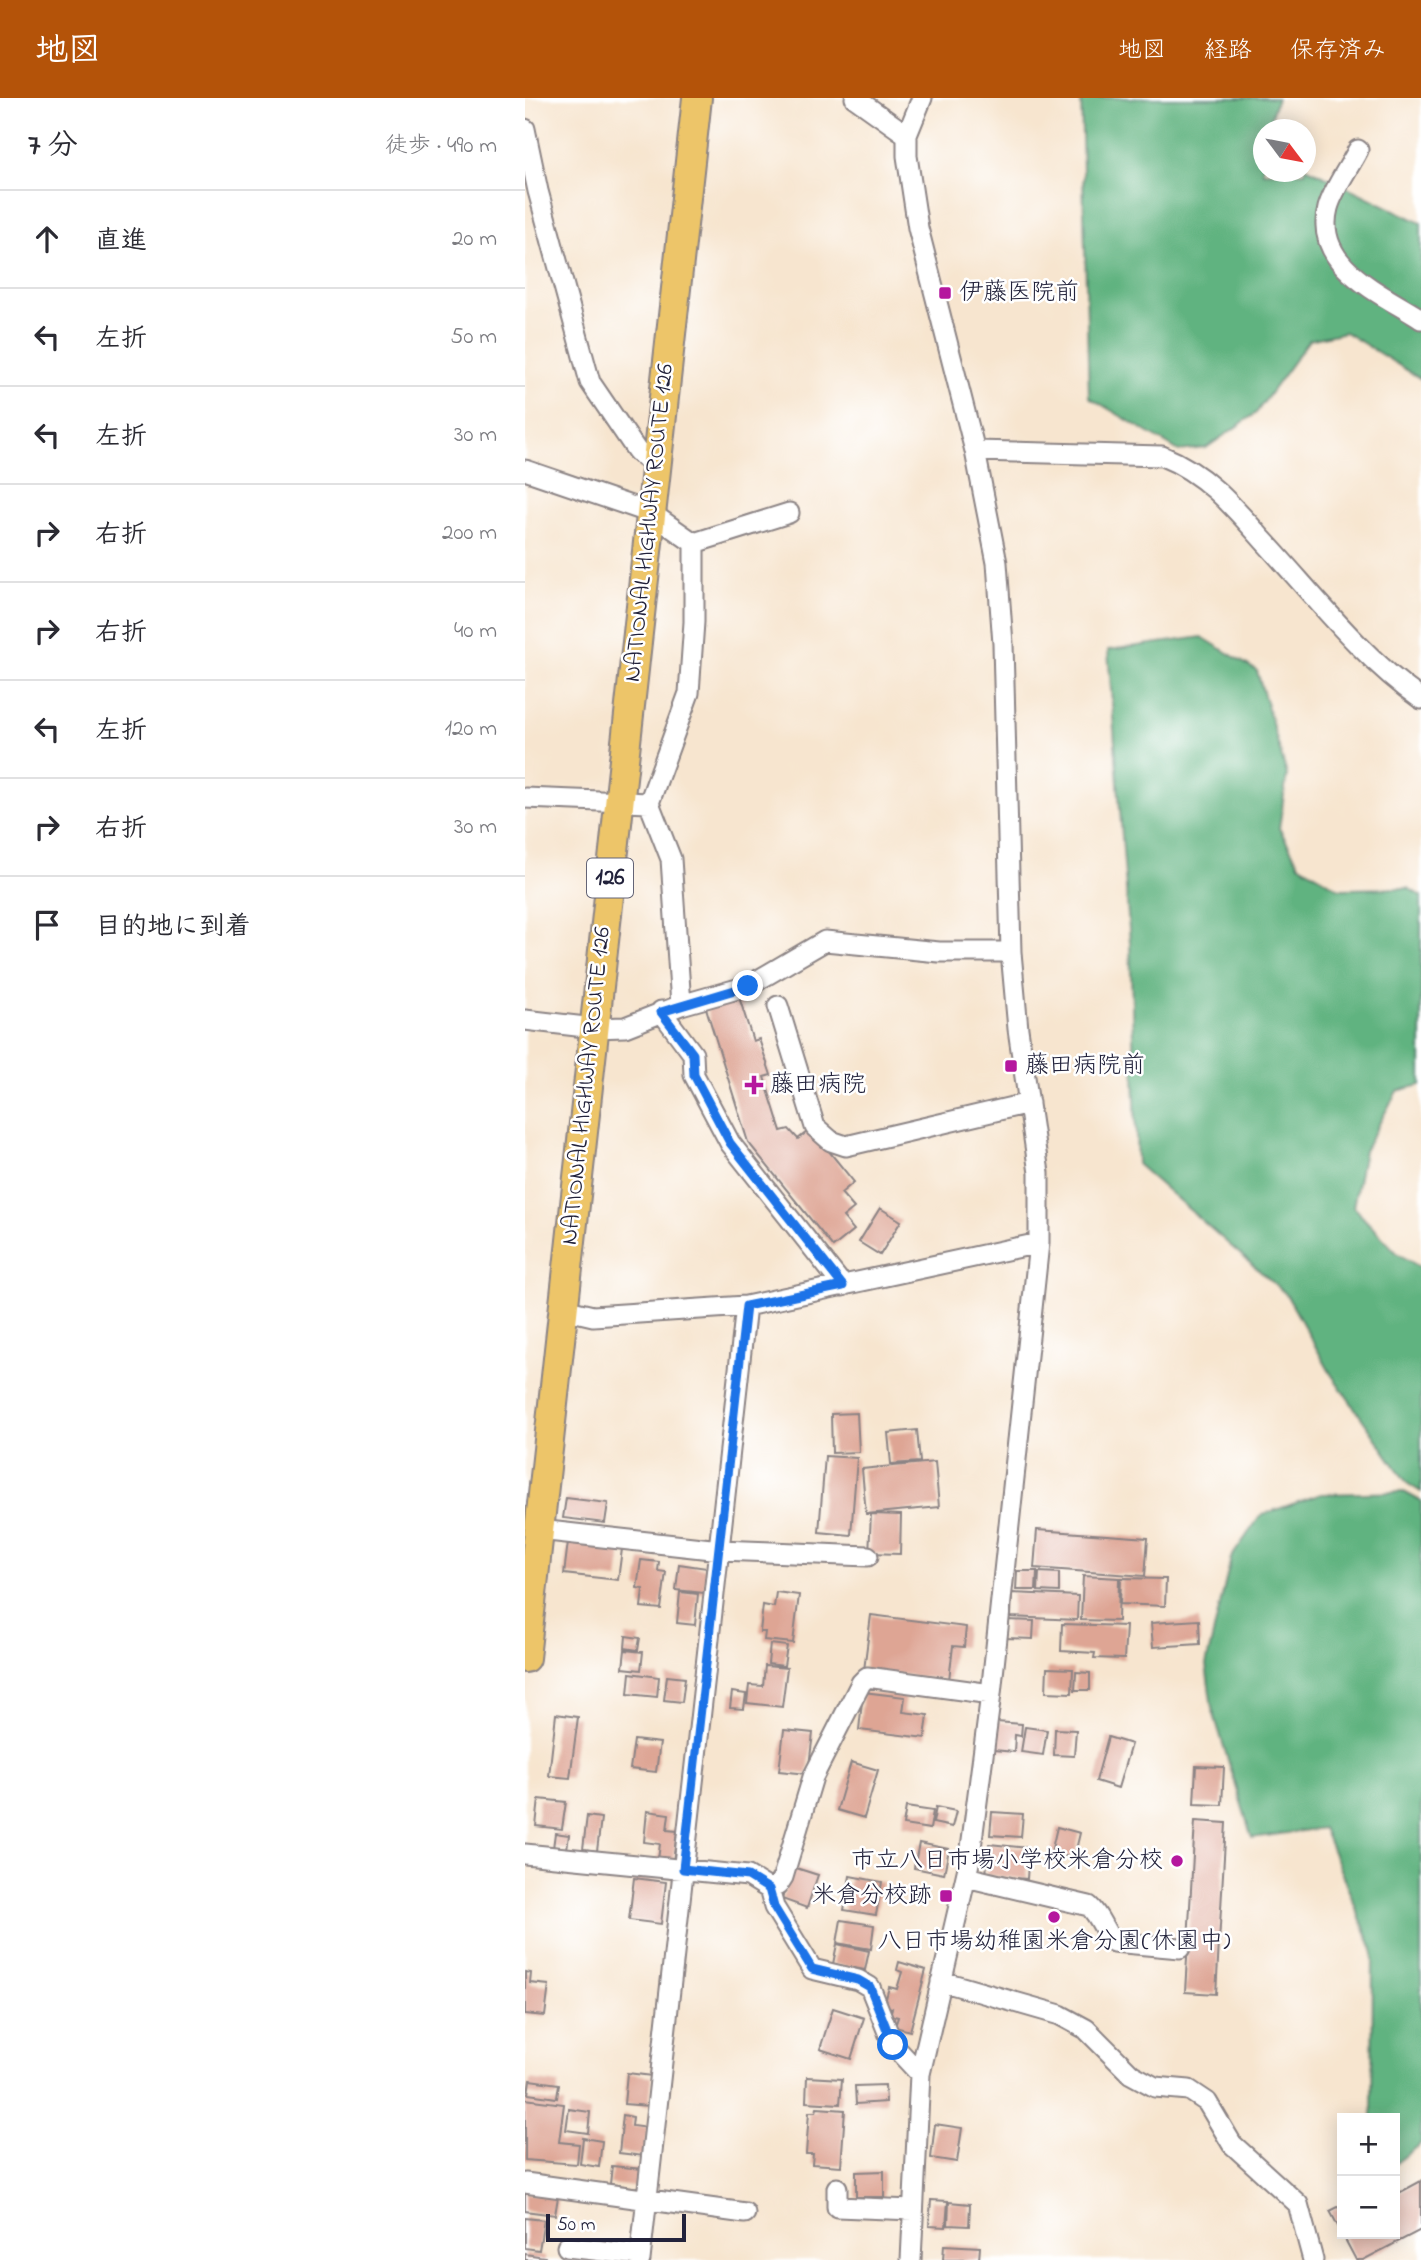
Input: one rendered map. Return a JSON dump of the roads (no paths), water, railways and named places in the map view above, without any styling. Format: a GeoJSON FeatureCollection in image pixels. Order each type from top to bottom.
{"type":"FeatureCollection","features":[{"type":"Feature","properties":{"kind":"highway","name":"NATIONAL HIGHWAY ROUTE 126"},"geometry":{"type":"LineString","coordinates":[[525,1658],[535,1523],[563,1309],[697,98]]}},
{"type":"Feature","properties":{"kind":"street"},"geometry":{"type":"LineString","coordinates":[[855,98],[907,135]]}},
{"type":"Feature","properties":{"kind":"street"},"geometry":{"type":"LineString","coordinates":[[911,2260],[920,2074],[966,1877],[992,1694],[1039,1243],[1039,1173],[1011,952],[1001,617],[994,541],[975,451],[918,228],[907,156],[907,135],[922,98]]}},
{"type":"Feature","properties":{"kind":"street"},"geometry":{"type":"LineString","coordinates":[[525,129],[531,193],[590,382],[637,451],[657,467]]}},
{"type":"Feature","properties":{"kind":"street"},"geometry":{"type":"LineString","coordinates":[[1358,150],[1328,206],[1324,233],[1331,254],[1349,271],[1421,319]]}},
{"type":"Feature","properties":{"kind":"street"},"geometry":{"type":"LineString","coordinates":[[975,451],[1162,456],[1182,464],[1217,489],[1365,651],[1421,699]]}},
{"type":"Feature","properties":{"kind":"street"},"geometry":{"type":"LineString","coordinates":[[525,470],[651,513],[694,543]]}},
{"type":"Feature","properties":{"kind":"street"},"geometry":{"type":"LineString","coordinates":[[694,543],[789,513]]}},
{"type":"Feature","properties":{"kind":"street"},"geometry":{"type":"LineString","coordinates":[[681,1005],[670,859],[649,803],[689,693],[694,622],[694,543]]}},
{"type":"Feature","properties":{"kind":"street"},"geometry":{"type":"LineString","coordinates":[[525,798],[649,803]]}},
{"type":"Feature","properties":{"kind":"street"},"geometry":{"type":"LineString","coordinates":[[525,1020],[594,1028],[625,1027],[681,1005],[748,986],[825,941],[939,952],[1011,952]]}},
{"type":"Feature","properties":{"kind":"street"},"geometry":{"type":"LineString","coordinates":[[778,1006],[815,1127],[831,1142],[846,1146],[1029,1103]]}},
{"type":"Feature","properties":{"kind":"street"},"geometry":{"type":"LineString","coordinates":[[661,1012],[693,1054],[694,1075],[730,1143],[843,1286]]}},
{"type":"Feature","properties":{"kind":"street"},"geometry":{"type":"LineString","coordinates":[[563,1309],[593,1316],[746,1306],[1039,1243]]}},
{"type":"Feature","properties":{"kind":"street"},"geometry":{"type":"LineString","coordinates":[[567,2247],[640,2258],[746,1306]]}},
{"type":"Feature","properties":{"kind":"street"},"geometry":{"type":"LineString","coordinates":[[535,1523],[720,1550],[869,1556]]}},
{"type":"Feature","properties":{"kind":"street"},"geometry":{"type":"LineString","coordinates":[[769,1889],[778,1885],[783,1877],[813,1777],[861,1683],[867,1677],[992,1694]]}},
{"type":"Feature","properties":{"kind":"street"},"geometry":{"type":"LineString","coordinates":[[525,1854],[748,1876],[769,1889],[774,1907],[803,1959],[812,1969],[858,1980],[870,1987],[893,2045],[920,2074]]}},
{"type":"Feature","properties":{"kind":"street"},"geometry":{"type":"LineString","coordinates":[[966,1877],[1089,1906],[1097,1913],[1104,1931],[1113,1942],[1179,1948]]}},
{"type":"Feature","properties":{"kind":"street"},"geometry":{"type":"LineString","coordinates":[[941,1981],[1060,2015],[1086,2029],[1131,2074],[1155,2087],[1189,2090],[1207,2102],[1232,2144],[1298,2204],[1313,2260]]}},
{"type":"Feature","properties":{"kind":"street"},"geometry":{"type":"LineString","coordinates":[[525,2183],[745,2213]]}},
{"type":"Feature","properties":{"kind":"street"},"geometry":{"type":"LineString","coordinates":[[837,2188],[837,2207],[913,2210]]}},
{"type":"Feature","properties":{"kind":"place","name":"伊藤医院前"},"geometry":{"type":"Point","coordinates":[945,293]}},
{"type":"Feature","properties":{"kind":"place","name":"藤田病院前"},"geometry":{"type":"Point","coordinates":[1011,1066]}},
{"type":"Feature","properties":{"kind":"place","name":"藤田病院"},"geometry":{"type":"Point","coordinates":[754,1085]}},
{"type":"Feature","properties":{"kind":"place","name":"市立八日市場小学校米倉分校"},"geometry":{"type":"Point","coordinates":[1177,1861]}},
{"type":"Feature","properties":{"kind":"place","name":"米倉分校跡"},"geometry":{"type":"Point","coordinates":[946,1896]}},
{"type":"Feature","properties":{"kind":"place","name":"八日市場幼稚園米倉分園(休園中)"},"geometry":{"type":"Point","coordinates":[1054,1917]}}]}
